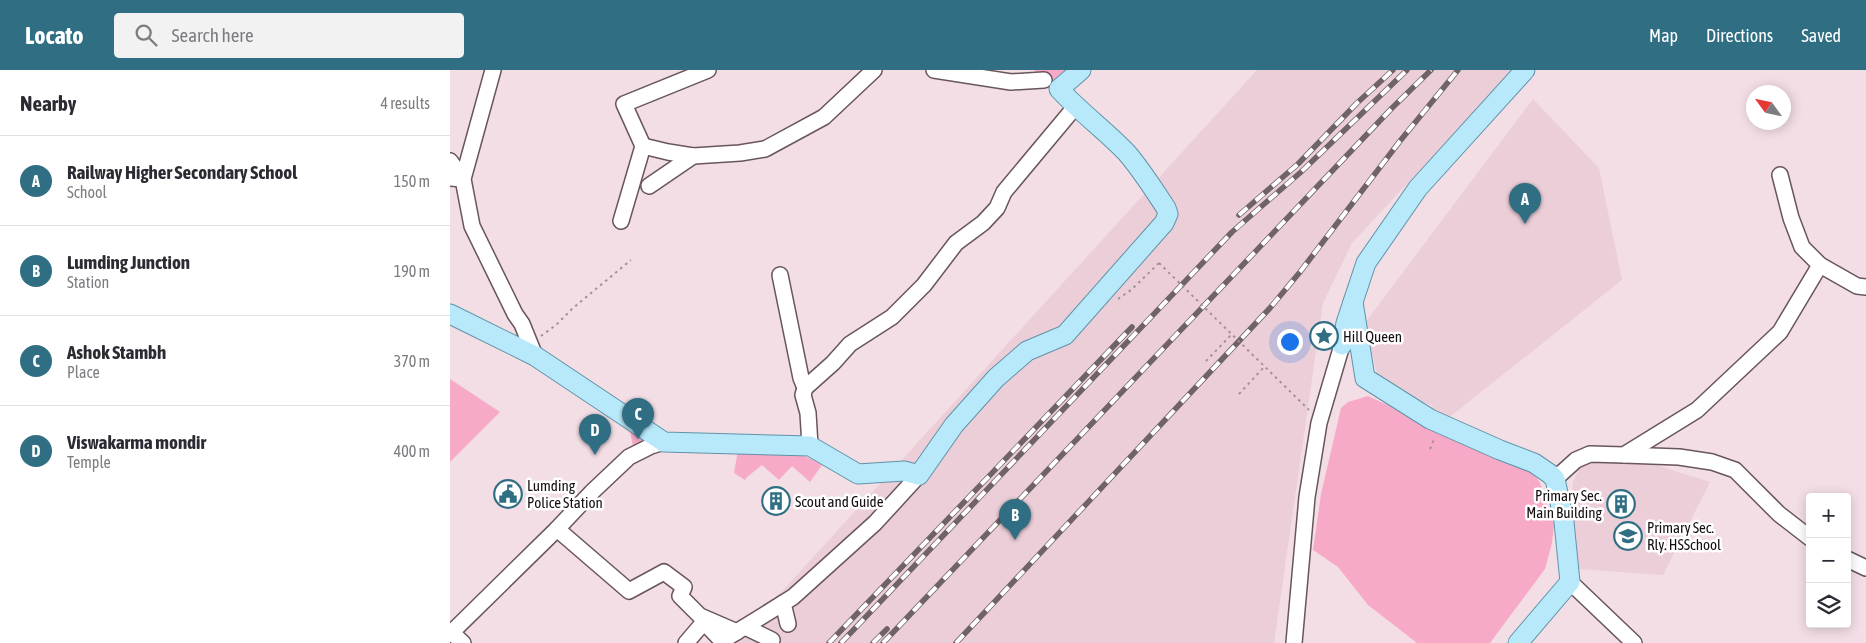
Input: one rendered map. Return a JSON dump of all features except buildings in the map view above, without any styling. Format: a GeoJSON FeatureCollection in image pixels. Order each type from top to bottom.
{"type":"FeatureCollection","features":[{"type":"Feature","properties":{"kind":"main road"},"geometry":{"type":"LineString","coordinates":[[1046,80],[1081,70]]}},
{"type":"Feature","properties":{"kind":"main road"},"geometry":{"type":"LineString","coordinates":[[1342,345],[1346,323],[1366,263],[1418,188],[1525,70]]}},
{"type":"Feature","properties":{"kind":"main road"},"geometry":{"type":"LineString","coordinates":[[450,314],[533,350],[664,442],[810,446],[858,474],[904,471],[919,475],[954,425],[996,378],[1027,351],[1065,335],[1164,224],[1168,214],[1166,208],[1127,154],[1102,129],[1046,80]]}},
{"type":"Feature","properties":{"kind":"main road"},"geometry":{"type":"LineString","coordinates":[[1353,302],[1365,378],[1430,419],[1534,463],[1555,479],[1564,522],[1570,582],[1518,643]]}},
{"type":"Feature","properties":{"kind":"street"},"geometry":{"type":"LineString","coordinates":[[456,178],[493,70]]}},
{"type":"Feature","properties":{"kind":"street"},"geometry":{"type":"LineString","coordinates":[[621,220],[643,146],[624,104],[708,70]]}},
{"type":"Feature","properties":{"kind":"street"},"geometry":{"type":"LineString","coordinates":[[643,146],[693,156],[740,154],[764,149],[824,117],[874,70]]}},
{"type":"Feature","properties":{"kind":"street"},"geometry":{"type":"LineString","coordinates":[[934,70],[1011,82],[1046,80]]}},
{"type":"Feature","properties":{"kind":"street"},"geometry":{"type":"LineString","coordinates":[[810,446],[808,413],[803,395],[805,388],[833,363],[850,344],[892,317],[924,285],[956,243],[983,223],[997,208],[1004,192],[1075,107]]}},
{"type":"Feature","properties":{"kind":"street"},"geometry":{"type":"LineString","coordinates":[[649,186],[693,156]]}},
{"type":"Feature","properties":{"kind":"street"},"geometry":{"type":"LineString","coordinates":[[450,161],[472,226],[515,314],[522,324],[533,350]]}},
{"type":"Feature","properties":{"kind":"street"},"geometry":{"type":"LineString","coordinates":[[1780,175],[1791,218],[1802,248],[1820,265],[1856,286],[1866,288]]}},
{"type":"Feature","properties":{"kind":"street"},"geometry":{"type":"LineString","coordinates":[[1624,455],[1697,410],[1780,332],[1820,265]]}},
{"type":"Feature","properties":{"kind":"street"},"geometry":{"type":"LineString","coordinates":[[780,275],[801,378],[805,388]]}},
{"type":"Feature","properties":{"kind":"street"},"geometry":{"type":"LineString","coordinates":[[1294,643],[1308,487],[1319,423],[1342,345]]}},
{"type":"Feature","properties":{"kind":"street"},"geometry":{"type":"LineString","coordinates":[[454,635],[548,534],[629,457],[664,442]]}},
{"type":"Feature","properties":{"kind":"street"},"geometry":{"type":"LineString","coordinates":[[1555,479],[1576,460],[1590,454],[1678,457],[1712,462],[1735,470],[1779,514],[1806,535]]}},
{"type":"Feature","properties":{"kind":"street"},"geometry":{"type":"LineString","coordinates":[[686,643],[704,622],[722,641],[793,597],[874,523],[919,475]]}},
{"type":"Feature","properties":{"kind":"street"},"geometry":{"type":"LineString","coordinates":[[548,534],[629,591],[664,572],[684,587],[680,596],[700,616],[772,640]]}},
{"type":"Feature","properties":{"kind":"street"},"geometry":{"type":"LineString","coordinates":[[1851,561],[1866,568]]}},
{"type":"Feature","properties":{"kind":"street"},"geometry":{"type":"LineString","coordinates":[[1570,582],[1634,643]]}},
{"type":"Feature","properties":{"kind":"street"},"geometry":{"type":"LineString","coordinates":[[783,603],[788,624]]}},
{"type":"Feature","properties":{"kind":"path"},"geometry":{"type":"LineString","coordinates":[[533,350],[573,308],[631,260]]}},
{"type":"Feature","properties":{"kind":"path"},"geometry":{"type":"LineString","coordinates":[[1131,290],[1159,263],[1309,410]]}},
{"type":"Feature","properties":{"kind":"path"},"geometry":{"type":"LineString","coordinates":[[1206,361],[1232,334]]}},
{"type":"Feature","properties":{"kind":"path"},"geometry":{"type":"LineString","coordinates":[[1239,394],[1265,366]]}},
{"type":"Feature","properties":{"kind":"shaded area"},"geometry":{"type":"Polygon","coordinates":[[[1034,70],[1081,70],[1059,89],[1040,77],[1034,70]]]}},
{"type":"Feature","properties":{"kind":"shaded area"},"geometry":{"type":"Polygon","coordinates":[[[1257,70],[1513,70],[1352,243],[1323,303],[1274,643],[735,643],[1257,70]]]}},
{"type":"Feature","properties":{"kind":"shaded area"},"geometry":{"type":"Polygon","coordinates":[[[1533,99],[1599,168],[1622,280],[1446,420],[1431,405],[1393,390],[1377,374],[1365,323],[1533,99]]]}},
{"type":"Feature","properties":{"kind":"shaded area"},"geometry":{"type":"Polygon","coordinates":[[[450,379],[500,412],[450,462],[450,379]]]}},
{"type":"Feature","properties":{"kind":"shaded area"},"geometry":{"type":"Polygon","coordinates":[[[1368,396],[1527,469],[1540,483],[1554,525],[1552,543],[1545,569],[1490,643],[1417,643],[1368,605],[1338,567],[1313,550],[1321,494],[1341,408],[1348,402],[1368,396]]]}},
{"type":"Feature","properties":{"kind":"shaded area"},"geometry":{"type":"Polygon","coordinates":[[[629,427],[652,440],[634,451],[629,427]]]}},
{"type":"Feature","properties":{"kind":"shaded area"},"geometry":{"type":"Polygon","coordinates":[[[738,450],[782,450],[801,455],[822,465],[810,482],[792,466],[779,480],[762,465],[745,480],[734,473],[738,450]]]}},
{"type":"Feature","properties":{"kind":"shaded area","name":"Primary Sec. Rly. HSSchool"},"geometry":{"type":"Polygon","coordinates":[[[1624,455],[1710,482],[1663,575],[1578,569],[1571,504],[1573,482],[1581,465],[1594,459],[1624,455]]]}},
{"type":"Feature","properties":{"kind":"railway"},"geometry":{"type":"LineString","coordinates":[[1239,215],[1298,164],[1357,103],[1393,70]]}},
{"type":"Feature","properties":{"kind":"railway"},"geometry":{"type":"LineString","coordinates":[[841,643],[1232,232],[1301,172],[1407,70]]}},
{"type":"Feature","properties":{"kind":"railway"},"geometry":{"type":"LineString","coordinates":[[883,643],[1392,108],[1431,70]]}},
{"type":"Feature","properties":{"kind":"railway"},"geometry":{"type":"LineString","coordinates":[[956,643],[1270,308],[1300,272],[1400,141],[1458,70]]}},
{"type":"Feature","properties":{"kind":"railway"},"geometry":{"type":"LineString","coordinates":[[829,643],[1132,327]]}},
{"type":"Feature","properties":{"kind":"railway"},"geometry":{"type":"LineString","coordinates":[[873,643],[887,629]]}},
{"type":"Feature","properties":{"kind":"place","name":"Railway Higher Secondary School"},"geometry":{"type":"Point","coordinates":[1525,224]}},
{"type":"Feature","properties":{"kind":"place","name":"Hill Queen"},"geometry":{"type":"Point","coordinates":[1324,336]}},
{"type":"Feature","properties":{"kind":"place","name":"Ashok Stambh"},"geometry":{"type":"Point","coordinates":[638,439]}},
{"type":"Feature","properties":{"kind":"place","name":"Viswakarma mondir"},"geometry":{"type":"Point","coordinates":[595,455]}},
{"type":"Feature","properties":{"kind":"place","name":"Lumding Police Station"},"geometry":{"type":"Point","coordinates":[508,494]}},
{"type":"Feature","properties":{"kind":"place","name":"Scout and Guide"},"geometry":{"type":"Point","coordinates":[776,501]}},
{"type":"Feature","properties":{"kind":"place","name":"Primary Sec. Main Building"},"geometry":{"type":"Point","coordinates":[1621,504]}},
{"type":"Feature","properties":{"kind":"place","name":"Primary Sec. Rly. HSSchool"},"geometry":{"type":"Point","coordinates":[1628,536]}},
{"type":"Feature","properties":{"kind":"place","name":"Lumding Junction"},"geometry":{"type":"Point","coordinates":[1015,540]}}]}
